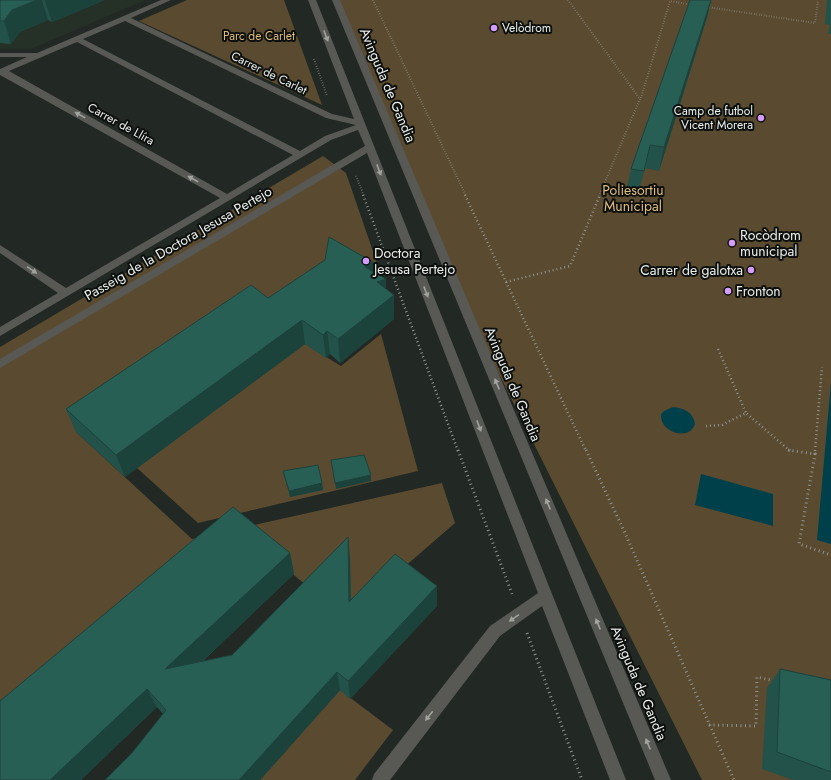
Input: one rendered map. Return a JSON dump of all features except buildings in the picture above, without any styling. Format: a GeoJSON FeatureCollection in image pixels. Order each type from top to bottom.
{"type":"FeatureCollection","features":[{"type":"Feature","properties":{"kind":"street"},"geometry":{"type":"LineString","coordinates":[[1,72],[167,0]]}},
{"type":"Feature","properties":{"kind":"street"},"geometry":{"type":"LineString","coordinates":[[312,0],[618,780]]}},
{"type":"Feature","properties":{"kind":"street","name":"Avinguda de Gandia"},"geometry":{"type":"LineString","coordinates":[[336,0],[663,780]]}},
{"type":"Feature","properties":{"kind":"street","name":"Carrer de Carlet"},"geometry":{"type":"LineString","coordinates":[[125,18],[329,116],[361,124]]}},
{"type":"Feature","properties":{"kind":"street"},"geometry":{"type":"LineString","coordinates":[[77,39],[301,155]]}},
{"type":"Feature","properties":{"kind":"street"},"geometry":{"type":"LineString","coordinates":[[0,55],[39,55]]}},
{"type":"Feature","properties":{"kind":"street","name":"Carrer de Llíra"},"geometry":{"type":"LineString","coordinates":[[1,72],[227,198]]}},
{"type":"Feature","properties":{"kind":"street","name":"Passeig de la Doctora Jesusa Pertejo"},"geometry":{"type":"LineString","coordinates":[[0,332],[328,138],[361,124]]}},
{"type":"Feature","properties":{"kind":"street","name":"Passeig de la Doctora Jesusa Pertejo"},"geometry":{"type":"LineString","coordinates":[[0,364],[370,147]]}},
{"type":"Feature","properties":{"kind":"street"},"geometry":{"type":"LineString","coordinates":[[0,248],[66,293]]}},
{"type":"Feature","properties":{"kind":"street"},"geometry":{"type":"LineString","coordinates":[[380,780],[495,631],[545,596]]}},
{"type":"Feature","properties":{"kind":"path"},"geometry":{"type":"LineString","coordinates":[[373,0],[625,533],[734,780]]}},
{"type":"Feature","properties":{"kind":"path"},"geometry":{"type":"LineString","coordinates":[[568,0],[640,99]]}},
{"type":"Feature","properties":{"kind":"path"},"geometry":{"type":"LineString","coordinates":[[701,6],[815,23],[818,0]]}},
{"type":"Feature","properties":{"kind":"path"},"geometry":{"type":"LineString","coordinates":[[506,282],[570,266],[640,99],[670,1],[693,5]]}},
{"type":"Feature","properties":{"kind":"path"},"geometry":{"type":"LineString","coordinates":[[350,159],[582,780]]}},
{"type":"Feature","properties":{"kind":"path"},"geometry":{"type":"LineString","coordinates":[[718,349],[746,413],[789,450],[815,454]]}},
{"type":"Feature","properties":{"kind":"path"},"geometry":{"type":"LineString","coordinates":[[822,367],[815,454],[799,544],[831,555]]}},
{"type":"Feature","properties":{"kind":"path"},"geometry":{"type":"LineString","coordinates":[[706,426],[722,425],[746,413]]}},
{"type":"Feature","properties":{"kind":"path"},"geometry":{"type":"LineString","coordinates":[[709,725],[756,726],[757,677],[779,682]]}},
{"type":"Feature","properties":{"kind":"shaded area"},"geometry":{"type":"Polygon","coordinates":[[[0,0],[145,0],[31,49],[0,49],[0,0]]]}},
{"type":"Feature","properties":{"kind":"green space","name":"Parc de Carlet"},"geometry":{"type":"Polygon","coordinates":[[[187,0],[284,0],[322,105],[139,21],[187,0]]]}},
{"type":"Feature","properties":{"kind":"green space","name":"Poliesortiu Municipal"},"geometry":{"type":"Polygon","coordinates":[[[336,0],[831,0],[831,780],[702,780],[459,294],[336,0]]]}},
{"type":"Feature","properties":{"kind":"green space"},"geometry":{"type":"Polygon","coordinates":[[[323,156],[346,173],[386,289],[374,285],[76,432],[192,539],[442,483],[455,523],[395,575],[351,622],[238,529],[0,726],[0,347],[323,156]]]}},
{"type":"Feature","properties":{"kind":"green space"},"geometry":{"type":"Polygon","coordinates":[[[381,334],[418,471],[198,523],[137,468],[305,344],[341,366],[381,334]]]}},
{"type":"Feature","properties":{"kind":"green space"},"geometry":{"type":"Polygon","coordinates":[[[340,690],[393,730],[355,780],[260,780],[340,690]]]}},
{"type":"Feature","properties":{"kind":"water"},"geometry":{"type":"Polygon","coordinates":[[[831,382],[831,544],[817,540],[831,382]]]}},
{"type":"Feature","properties":{"kind":"water"},"geometry":{"type":"Polygon","coordinates":[[[673,407],[681,408],[692,416],[695,424],[687,433],[675,432],[669,430],[665,426],[661,414],[673,407]]]}},
{"type":"Feature","properties":{"kind":"water"},"geometry":{"type":"Polygon","coordinates":[[[701,474],[773,494],[773,526],[695,505],[701,474]]]}},
{"type":"Feature","properties":{"kind":"place","name":"Velòdrom"},"geometry":{"type":"Point","coordinates":[494,28]}},
{"type":"Feature","properties":{"kind":"place","name":"Camp de futbol Vicent Morera"},"geometry":{"type":"Point","coordinates":[761,118]}},
{"type":"Feature","properties":{"kind":"place","name":"Rocòdrom municipal"},"geometry":{"type":"Point","coordinates":[732,243]}},
{"type":"Feature","properties":{"kind":"place","name":"Doctora Jesusa Pertejo"},"geometry":{"type":"Point","coordinates":[366,261]}},
{"type":"Feature","properties":{"kind":"place","name":"Carrer de galotxa"},"geometry":{"type":"Point","coordinates":[751,270]}},
{"type":"Feature","properties":{"kind":"place","name":"Fronton"},"geometry":{"type":"Point","coordinates":[728,291]}}]}
